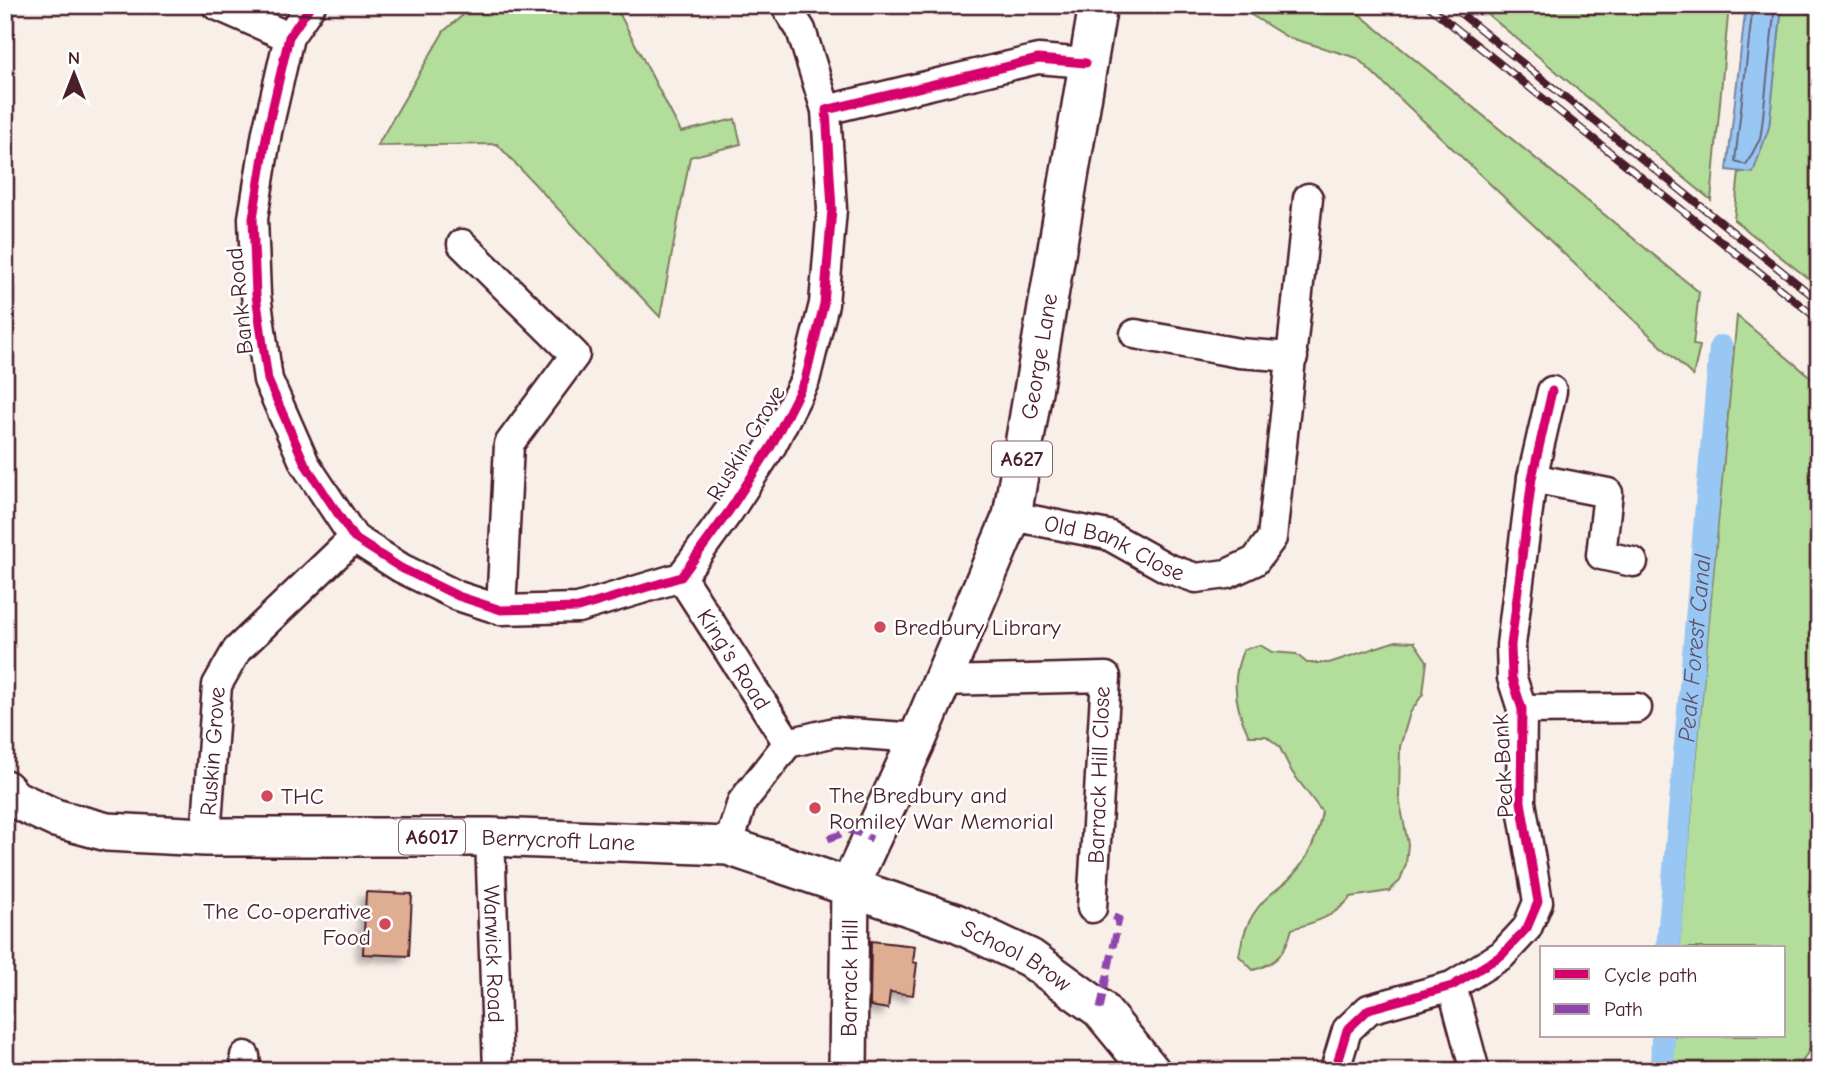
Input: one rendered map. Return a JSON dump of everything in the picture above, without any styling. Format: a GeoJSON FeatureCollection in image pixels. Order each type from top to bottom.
{"type":"FeatureCollection","features":[{"type":"Feature","properties":{"kind":"main road","name":"George Lane"},"geometry":{"type":"LineString","coordinates":[[850,885],[918,738],[1012,516],[1086,63],[1098,5]]}},
{"type":"Feature","properties":{"kind":"main road","name":"Berrycroft Lane"},"geometry":{"type":"LineString","coordinates":[[8,802],[107,832],[206,837],[490,837],[728,846],[850,885]]}},
{"type":"Feature","properties":{"kind":"main road","name":"Barrack Hill"},"geometry":{"type":"LineString","coordinates":[[848,1071],[850,885]]}},
{"type":"Feature","properties":{"kind":"main road","name":"School Brow"},"geometry":{"type":"LineString","coordinates":[[850,885],[956,923],[1030,958],[1100,1009],[1151,1071]]}},
{"type":"Feature","properties":{"kind":"street"},"geometry":{"type":"LineString","coordinates":[[216,5],[289,37]]}},
{"type":"Feature","properties":{"kind":"street","name":"Bank Road"},"geometry":{"type":"LineString","coordinates":[[311,5],[289,37],[267,132],[253,218],[256,295],[268,380],[304,464],[354,538]]}},
{"type":"Feature","properties":{"kind":"street"},"geometry":{"type":"LineString","coordinates":[[785,5],[801,30],[827,110],[1038,60],[1086,63]]}},
{"type":"Feature","properties":{"kind":"street","name":"Ruskin Grove"},"geometry":{"type":"LineString","coordinates":[[681,577],[772,445],[805,380],[824,304],[832,209],[827,110]]}},
{"type":"Feature","properties":{"kind":"street","name":"Old Bank Close"},"geometry":{"type":"LineString","coordinates":[[1012,516],[1108,535],[1167,568],[1196,578],[1227,574],[1255,561],[1272,538],[1308,198]]}},
{"type":"Feature","properties":{"kind":"street"},"geometry":{"type":"LineString","coordinates":[[462,244],[575,355],[509,444],[501,610]]}},
{"type":"Feature","properties":{"kind":"street"},"geometry":{"type":"LineString","coordinates":[[1135,334],[1238,353],[1293,357]]}},
{"type":"Feature","properties":{"kind":"street","name":"Peak Bank"},"geometry":{"type":"LineString","coordinates":[[1338,1071],[1347,1030],[1369,1009],[1452,986],[1502,955],[1527,928],[1538,902],[1521,802],[1522,709],[1512,678],[1511,645],[1532,478],[1552,391]]}},
{"type":"Feature","properties":{"kind":"street"},"geometry":{"type":"LineString","coordinates":[[1532,478],[1608,494],[1601,555],[1633,562]]}},
{"type":"Feature","properties":{"kind":"street"},"geometry":{"type":"LineString","coordinates":[[354,538],[401,568],[458,596],[501,610],[578,608],[681,577]]}},
{"type":"Feature","properties":{"kind":"street","name":"Ruskin Grove"},"geometry":{"type":"LineString","coordinates":[[206,837],[217,685],[224,669],[237,650],[354,538]]}},
{"type":"Feature","properties":{"kind":"street","name":"King's Road"},"geometry":{"type":"LineString","coordinates":[[681,577],[788,743]]}},
{"type":"Feature","properties":{"kind":"street","name":"Barrack Hill Close"},"geometry":{"type":"LineString","coordinates":[[942,681],[1106,677],[1091,909]]}},
{"type":"Feature","properties":{"kind":"street","name":"Peak Bank"},"geometry":{"type":"LineString","coordinates":[[1522,709],[1637,708]]}},
{"type":"Feature","properties":{"kind":"street"},"geometry":{"type":"LineString","coordinates":[[728,846],[742,802],[788,743],[835,732],[918,738]]}},
{"type":"Feature","properties":{"kind":"street","name":"Warwick Road"},"geometry":{"type":"LineString","coordinates":[[490,837],[498,1071]]}},
{"type":"Feature","properties":{"kind":"street"},"geometry":{"type":"LineString","coordinates":[[1452,986],[1475,1071]]}},
{"type":"Feature","properties":{"kind":"green space"},"geometry":{"type":"Polygon","coordinates":[[[475,5],[615,5],[681,132],[735,119],[741,144],[690,157],[660,317],[497,144],[377,146],[444,31],[475,5]]]}},
{"type":"Feature","properties":{"kind":"green space"},"geometry":{"type":"Polygon","coordinates":[[[1235,5],[1348,5],[1699,292],[1693,345],[1700,346],[1693,376],[1357,58],[1287,37],[1235,5]]]}},
{"type":"Feature","properties":{"kind":"green space"},"geometry":{"type":"Polygon","coordinates":[[[1476,5],[1729,5],[1711,200],[1492,18],[1476,5]]]}},
{"type":"Feature","properties":{"kind":"green space"},"geometry":{"type":"Polygon","coordinates":[[[1782,5],[1819,5],[1819,287],[1734,220],[1739,172],[1753,172],[1769,127],[1782,5]]]}},
{"type":"Feature","properties":{"kind":"green space"},"geometry":{"type":"Polygon","coordinates":[[[1737,316],[1819,384],[1819,804],[1809,895],[1819,930],[1819,1033],[1797,1071],[1672,1071],[1673,1038],[1786,1038],[1786,946],[1679,946],[1737,316]]]}},
{"type":"Feature","properties":{"kind":"green space"},"geometry":{"type":"Polygon","coordinates":[[[1396,641],[1414,642],[1427,661],[1423,694],[1410,713],[1400,747],[1399,798],[1408,844],[1406,864],[1400,881],[1389,891],[1351,897],[1331,914],[1292,929],[1279,956],[1253,970],[1239,956],[1249,922],[1258,907],[1290,879],[1304,861],[1315,838],[1322,812],[1292,772],[1279,746],[1266,736],[1249,736],[1240,715],[1236,693],[1237,671],[1244,649],[1260,645],[1272,652],[1296,654],[1307,663],[1329,663],[1396,641]]]}},
{"type":"Feature","properties":{"kind":"water"},"geometry":{"type":"Polygon","coordinates":[[[1746,5],[1782,5],[1769,127],[1753,173],[1727,170],[1746,5]]]}},
{"type":"Feature","properties":{"kind":"building"},"geometry":{"type":"Polygon","coordinates":[[[366,892],[412,894],[409,956],[363,954],[366,892]]]}},
{"type":"Feature","properties":{"kind":"building"},"geometry":{"type":"Polygon","coordinates":[[[871,941],[915,946],[913,962],[917,963],[913,995],[890,992],[888,1009],[870,1006],[871,941]]]}},
{"type":"Feature","properties":{"kind":"waterway","name":"Peak Forest Canal"},"geometry":{"type":"LineString","coordinates":[[1668,946],[1721,347]]}},
{"type":"Feature","properties":{"kind":"waterway","name":"Peak Forest Canal"},"geometry":{"type":"LineString","coordinates":[[1662,1071],[1663,1038]]}},
{"type":"Feature","properties":{"kind":"railway"},"geometry":{"type":"LineString","coordinates":[[1427,5],[1819,320]]}},
{"type":"Feature","properties":{"kind":"railway"},"geometry":{"type":"LineString","coordinates":[[1450,5],[1819,301]]}},
{"type":"Feature","properties":{"kind":"marked path"},"geometry":{"type":"LineString","coordinates":[[828,839],[851,830],[872,839]]}},
{"type":"Feature","properties":{"kind":"marked path"},"geometry":{"type":"LineString","coordinates":[[1100,1009],[1119,919],[1110,915]]}},
{"type":"Feature","properties":{"kind":"cycle path"},"geometry":{"type":"LineString","coordinates":[[311,5],[289,37],[267,132],[253,218],[256,295],[268,380],[305,464],[354,538],[401,568],[458,596],[501,610],[578,608],[681,577],[772,445],[805,380],[824,304],[832,209],[826,110],[1038,59],[1086,63]]}},
{"type":"Feature","properties":{"kind":"cycle path"},"geometry":{"type":"LineString","coordinates":[[1338,1071],[1337,1063],[1347,1030],[1369,1009],[1452,986],[1502,955],[1527,928],[1538,902],[1521,802],[1522,709],[1512,678],[1511,645],[1532,478],[1552,391]]}},
{"type":"Feature","properties":{"kind":"place","name":"Bredbury Library"},"geometry":{"type":"Point","coordinates":[880,627]}},
{"type":"Feature","properties":{"kind":"place","name":"THC"},"geometry":{"type":"Point","coordinates":[267,796]}},
{"type":"Feature","properties":{"kind":"place","name":"The Bredbury and Romiley War Memorial"},"geometry":{"type":"Point","coordinates":[815,808]}},
{"type":"Feature","properties":{"kind":"place","name":"The Co-operative Food"},"geometry":{"type":"Point","coordinates":[385,924]}}]}
